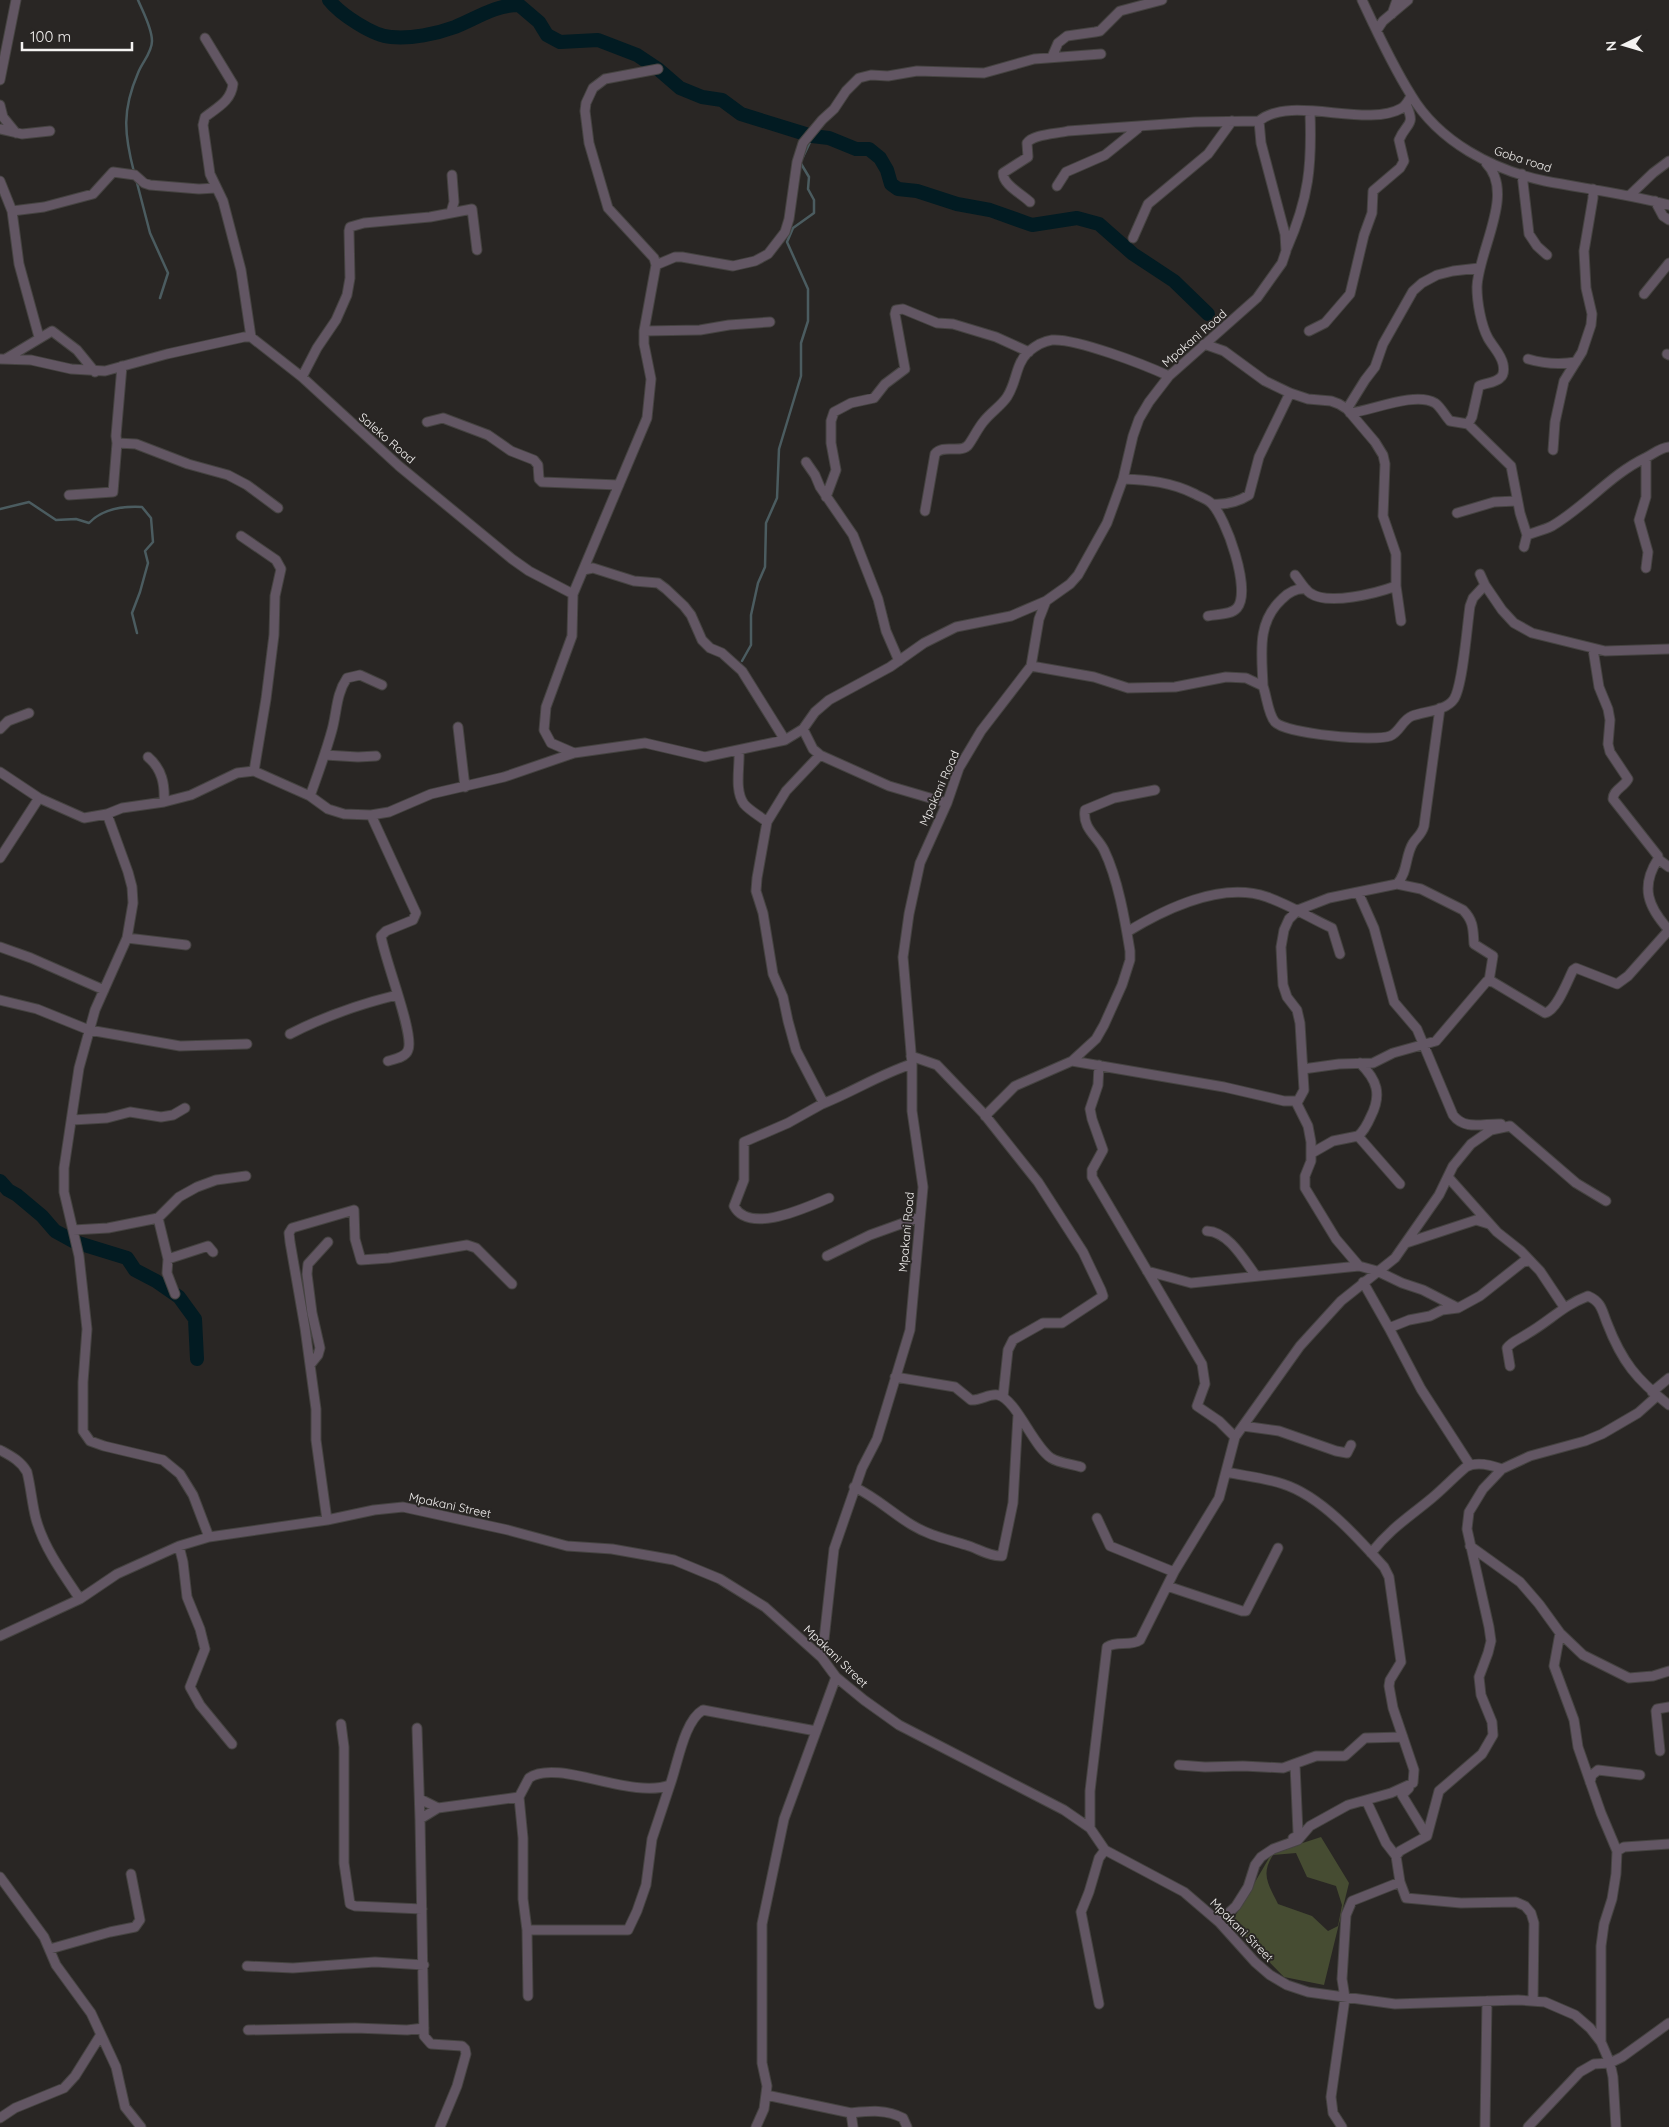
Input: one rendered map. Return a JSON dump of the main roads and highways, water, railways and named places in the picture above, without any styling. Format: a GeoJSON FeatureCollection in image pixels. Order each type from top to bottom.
{"type":"FeatureCollection","features":[{"type":"Feature","properties":{"kind":"waterway"},"geometry":{"type":"LineString","coordinates":[[134,172],[128,146],[127,111],[133,86],[152,45],[149,25],[138,0]]}},
{"type":"Feature","properties":{"kind":"waterway"},"geometry":{"type":"LineString","coordinates":[[329,0],[349,18],[366,29],[391,37],[415,37],[440,32],[502,7],[519,5],[539,22],[547,35],[560,42],[598,40],[637,55],[658,69],[680,88],[702,97],[722,100],[741,114],[812,136],[829,138],[856,149],[869,149],[880,158],[887,170],[891,184],[898,189],[917,191],[957,204],[990,210],[1032,225],[1077,218],[1099,224],[1133,254],[1174,281],[1208,314]]}},
{"type":"Feature","properties":{"kind":"waterway"},"geometry":{"type":"LineString","coordinates":[[803,157],[811,140]]}},
{"type":"Feature","properties":{"kind":"waterway"},"geometry":{"type":"LineString","coordinates":[[742,661],[751,645],[751,615],[758,583],[765,567],[766,523],[777,498],[779,449],[801,376],[801,343],[808,321],[808,289],[787,242],[793,228],[814,213],[814,200],[808,189],[809,177],[800,162]]}},
{"type":"Feature","properties":{"kind":"waterway"},"geometry":{"type":"LineString","coordinates":[[136,179],[150,233],[168,273],[160,298]]}},
{"type":"Feature","properties":{"kind":"waterway"},"geometry":{"type":"LineString","coordinates":[[0,509],[29,502],[56,520],[76,519],[89,523],[100,514],[113,509],[142,507],[151,518],[153,542],[145,551],[148,563],[132,613],[137,633]]}},
{"type":"Feature","properties":{"kind":"waterway"},"geometry":{"type":"LineString","coordinates":[[0,1181],[8,1190],[42,1216],[55,1231],[75,1242],[127,1258],[135,1270],[156,1281],[179,1297],[195,1319],[197,1359]]}}]}
